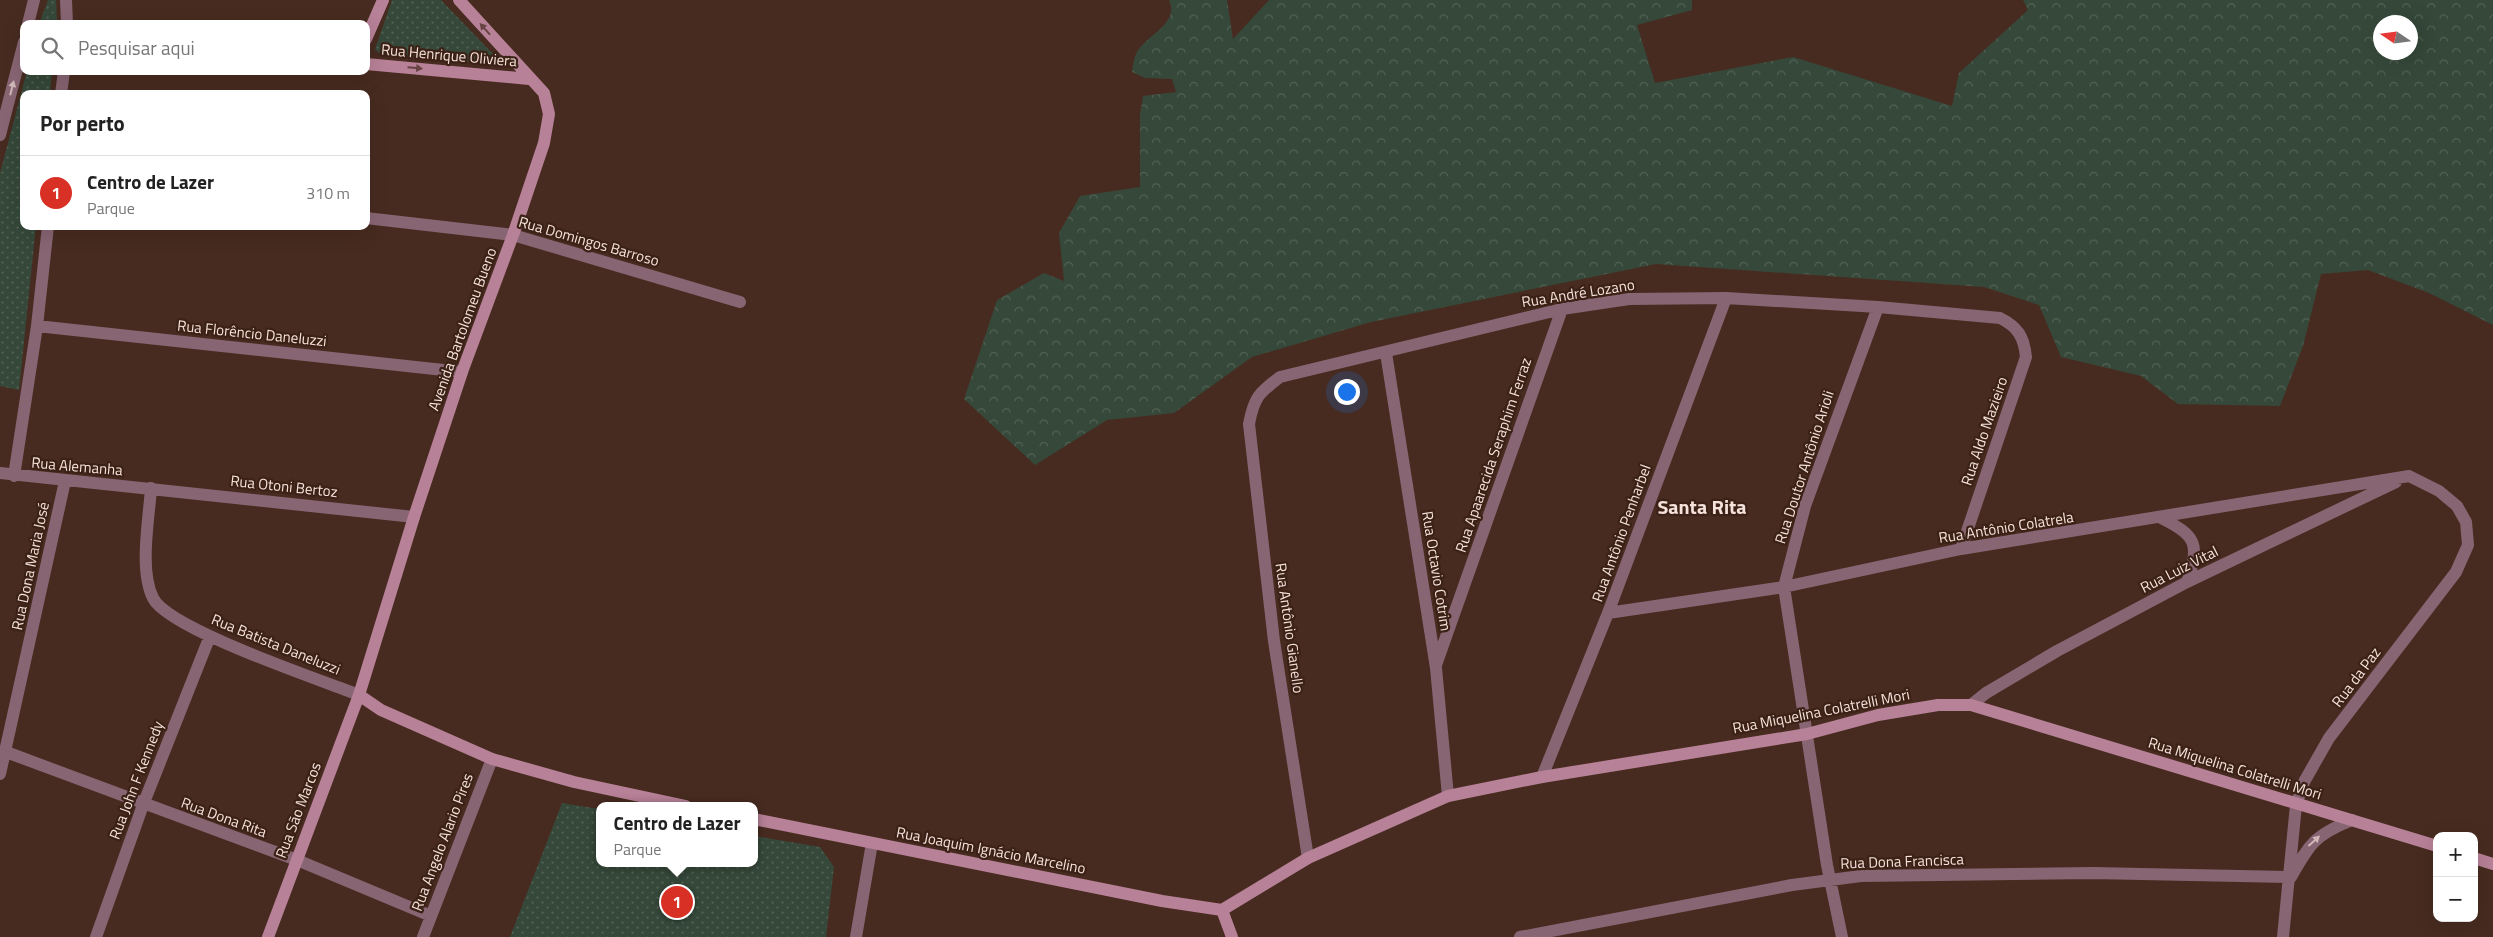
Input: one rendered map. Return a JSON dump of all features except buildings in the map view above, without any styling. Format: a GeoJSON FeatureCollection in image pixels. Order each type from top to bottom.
{"type":"FeatureCollection","features":[{"type":"Feature","properties":{"kind":"street"},"geometry":{"type":"LineString","coordinates":[[29,20],[34,0]]}},
{"type":"Feature","properties":{"kind":"street"},"geometry":{"type":"LineString","coordinates":[[66,0],[67,20]]}},
{"type":"Feature","properties":{"kind":"street"},"geometry":{"type":"LineString","coordinates":[[370,29],[382,0]]}},
{"type":"Feature","properties":{"kind":"street","name":"Avenida Bartolomeu Bueno"},"geometry":{"type":"LineString","coordinates":[[359,695],[414,516],[462,372],[513,235],[544,143],[549,114],[544,94],[459,0]]}},
{"type":"Feature","properties":{"kind":"street"},"geometry":{"type":"LineString","coordinates":[[0,135],[20,58]]}},
{"type":"Feature","properties":{"kind":"street","name":"Rua Henrique Oliviera"},"geometry":{"type":"LineString","coordinates":[[370,64],[529,79]]}},
{"type":"Feature","properties":{"kind":"street"},"geometry":{"type":"LineString","coordinates":[[62,90],[64,75]]}},
{"type":"Feature","properties":{"kind":"street","name":"Rua Domingos Barroso"},"geometry":{"type":"LineString","coordinates":[[370,218],[513,235],[740,302]]}},
{"type":"Feature","properties":{"kind":"street"},"geometry":{"type":"LineString","coordinates":[[14,476],[37,326],[48,230]]}},
{"type":"Feature","properties":{"kind":"street","name":"Rua André Lozano"},"geometry":{"type":"LineString","coordinates":[[1253,403],[1264,389],[1280,378],[1386,353],[1469,330],[1562,309],[1629,299],[1726,298],[1878,307],[2000,318],[2014,324]]}},
{"type":"Feature","properties":{"kind":"street","name":"Rua Antônio Penharbel"},"geometry":{"type":"LineString","coordinates":[[1542,777],[1608,613],[1726,298]]}},
{"type":"Feature","properties":{"kind":"street","name":"Rua Doutor Antônio Arioli"},"geometry":{"type":"LineString","coordinates":[[1842,937],[1830,880],[1784,587],[1805,506],[1878,307]]}},
{"type":"Feature","properties":{"kind":"street","name":"Rua Apaarecida Seraphim Ferraz"},"geometry":{"type":"LineString","coordinates":[[1436,668],[1562,309]]}},
{"type":"Feature","properties":{"kind":"street","name":"Rua Aldo Mazieiro"},"geometry":{"type":"LineString","coordinates":[[1961,549],[2026,357],[2024,339],[2014,324]]}},
{"type":"Feature","properties":{"kind":"street","name":"Rua Florêncio Daneluzzi"},"geometry":{"type":"LineString","coordinates":[[37,326],[462,372]]}},
{"type":"Feature","properties":{"kind":"street","name":"Rua Octavio Cotrim"},"geometry":{"type":"LineString","coordinates":[[1386,353],[1436,668],[1448,796]]}},
{"type":"Feature","properties":{"kind":"street","name":"Rua Antônio Gianello"},"geometry":{"type":"LineString","coordinates":[[1253,403],[1249,424],[1274,642],[1308,858]]}},
{"type":"Feature","properties":{"kind":"street","name":"Rua Alemanha"},"geometry":{"type":"LineString","coordinates":[[0,473],[14,476],[151,488]]}},
{"type":"Feature","properties":{"kind":"street","name":"Rua Antônio Colatrela"},"geometry":{"type":"LineString","coordinates":[[1608,613],[1784,587],[1961,549],[2161,518],[2409,476]]}},
{"type":"Feature","properties":{"kind":"street","name":"Rua Luiz Vital"},"geometry":{"type":"LineString","coordinates":[[1971,705],[1986,693],[2057,651],[2187,582],[2409,476]]}},
{"type":"Feature","properties":{"kind":"street","name":"Rua da Paz"},"geometry":{"type":"LineString","coordinates":[[2283,937],[2291,877],[2296,805],[2304,782],[2329,738],[2456,572],[2468,545],[2466,522],[2457,506],[2439,490],[2409,476]]}},
{"type":"Feature","properties":{"kind":"street","name":"Rua Dona Maria José"},"geometry":{"type":"LineString","coordinates":[[0,774],[65,481]]}},
{"type":"Feature","properties":{"kind":"street","name":"Rua Otoni Bertoz"},"geometry":{"type":"LineString","coordinates":[[151,488],[414,516]]}},
{"type":"Feature","properties":{"kind":"street","name":"Rua Batista Daneluzzi"},"geometry":{"type":"LineString","coordinates":[[151,488],[146,556],[149,586],[154,600],[172,618],[210,636],[359,695],[381,710],[492,759]]}},
{"type":"Feature","properties":{"kind":"street"},"geometry":{"type":"LineString","coordinates":[[2161,518],[2182,529],[2193,542],[2195,559],[2187,582]]}},
{"type":"Feature","properties":{"kind":"street","name":"Rua John F Kennedy"},"geometry":{"type":"LineString","coordinates":[[96,937],[143,805],[210,636]]}},
{"type":"Feature","properties":{"kind":"street","name":"Rua São Marcos"},"geometry":{"type":"LineString","coordinates":[[268,937],[359,695]]}},
{"type":"Feature","properties":{"kind":"street","name":"Rua Miquelina Colatrelli Mori"},"geometry":{"type":"LineString","coordinates":[[1222,910],[1308,858],[1448,796],[1542,777],[1807,734],[1878,715],[1938,705],[1971,705],[2296,805],[2433,845]]}},
{"type":"Feature","properties":{"kind":"street","name":"Rua Dona Rita"},"geometry":{"type":"LineString","coordinates":[[6,752],[143,805],[297,860],[431,916]]}},
{"type":"Feature","properties":{"kind":"street"},"geometry":{"type":"LineString","coordinates":[[492,759],[574,782],[667,802]]}},
{"type":"Feature","properties":{"kind":"street","name":"Rua Angelo Alario Pires"},"geometry":{"type":"LineString","coordinates":[[423,937],[492,759]]}},
{"type":"Feature","properties":{"kind":"street","name":"Rua Joaquim Ignácio Marcelino"},"geometry":{"type":"LineString","coordinates":[[758,820],[1162,901],[1222,910]]}},
{"type":"Feature","properties":{"kind":"street"},"geometry":{"type":"LineString","coordinates":[[2291,877],[2308,847],[2325,831],[2352,820]]}},
{"type":"Feature","properties":{"kind":"street"},"geometry":{"type":"LineString","coordinates":[[856,937],[872,842]]}},
{"type":"Feature","properties":{"kind":"street"},"geometry":{"type":"LineString","coordinates":[[2478,859],[2493,864]]}},
{"type":"Feature","properties":{"kind":"street","name":"Rua Dona Francisca"},"geometry":{"type":"LineString","coordinates":[[1520,937],[1830,880],[1906,874],[2094,873],[2291,877]]}},
{"type":"Feature","properties":{"kind":"street"},"geometry":{"type":"LineString","coordinates":[[1222,910],[1232,937]]}},
{"type":"Feature","properties":{"kind":"green space"},"geometry":{"type":"Polygon","coordinates":[[[48,0],[56,0],[57,20],[40,20],[48,0]]]}},
{"type":"Feature","properties":{"kind":"green space"},"geometry":{"type":"Polygon","coordinates":[[[392,0],[441,0],[492,53],[497,60],[495,64],[379,53],[375,49],[392,0]]]}},
{"type":"Feature","properties":{"kind":"green space"},"geometry":{"type":"Polygon","coordinates":[[[1169,0],[1227,0],[1233,39],[1269,0],[1692,0],[1692,10],[1637,25],[1655,83],[1793,57],[1952,106],[1959,73],[2028,10],[2023,0],[2493,0],[2493,325],[2429,293],[2368,270],[2321,274],[2303,346],[2280,406],[2178,404],[2141,376],[2061,357],[2039,305],[1984,287],[1656,264],[1371,322],[1252,357],[1174,413],[1107,420],[1035,465],[964,399],[997,300],[1044,273],[1064,281],[1059,233],[1080,196],[1140,187],[1140,115],[1143,96],[1176,92],[1172,79],[1145,78],[1132,72],[1133,64],[1141,46],[1166,23],[1170,16],[1169,0]]]}},
{"type":"Feature","properties":{"kind":"green space"},"geometry":{"type":"Polygon","coordinates":[[[26,75],[52,75],[50,90],[22,90],[26,75]]]}},
{"type":"Feature","properties":{"kind":"green space"},"geometry":{"type":"Polygon","coordinates":[[[20,97],[20,230],[36,230],[19,390],[0,386],[0,173],[20,97]]]}},
{"type":"Feature","properties":{"kind":"green space"},"geometry":{"type":"Polygon","coordinates":[[[562,803],[596,809],[596,867],[758,867],[758,837],[820,847],[834,867],[826,937],[510,937],[562,803]]]}},
{"type":"Feature","properties":{"kind":"place","name":"Centro de Lazer"},"geometry":{"type":"Point","coordinates":[677,902]}},
{"type":"Feature","properties":{"kind":"district","name":"Santa Rita"},"geometry":{"type":"Point","coordinates":[1702,506]}}]}
